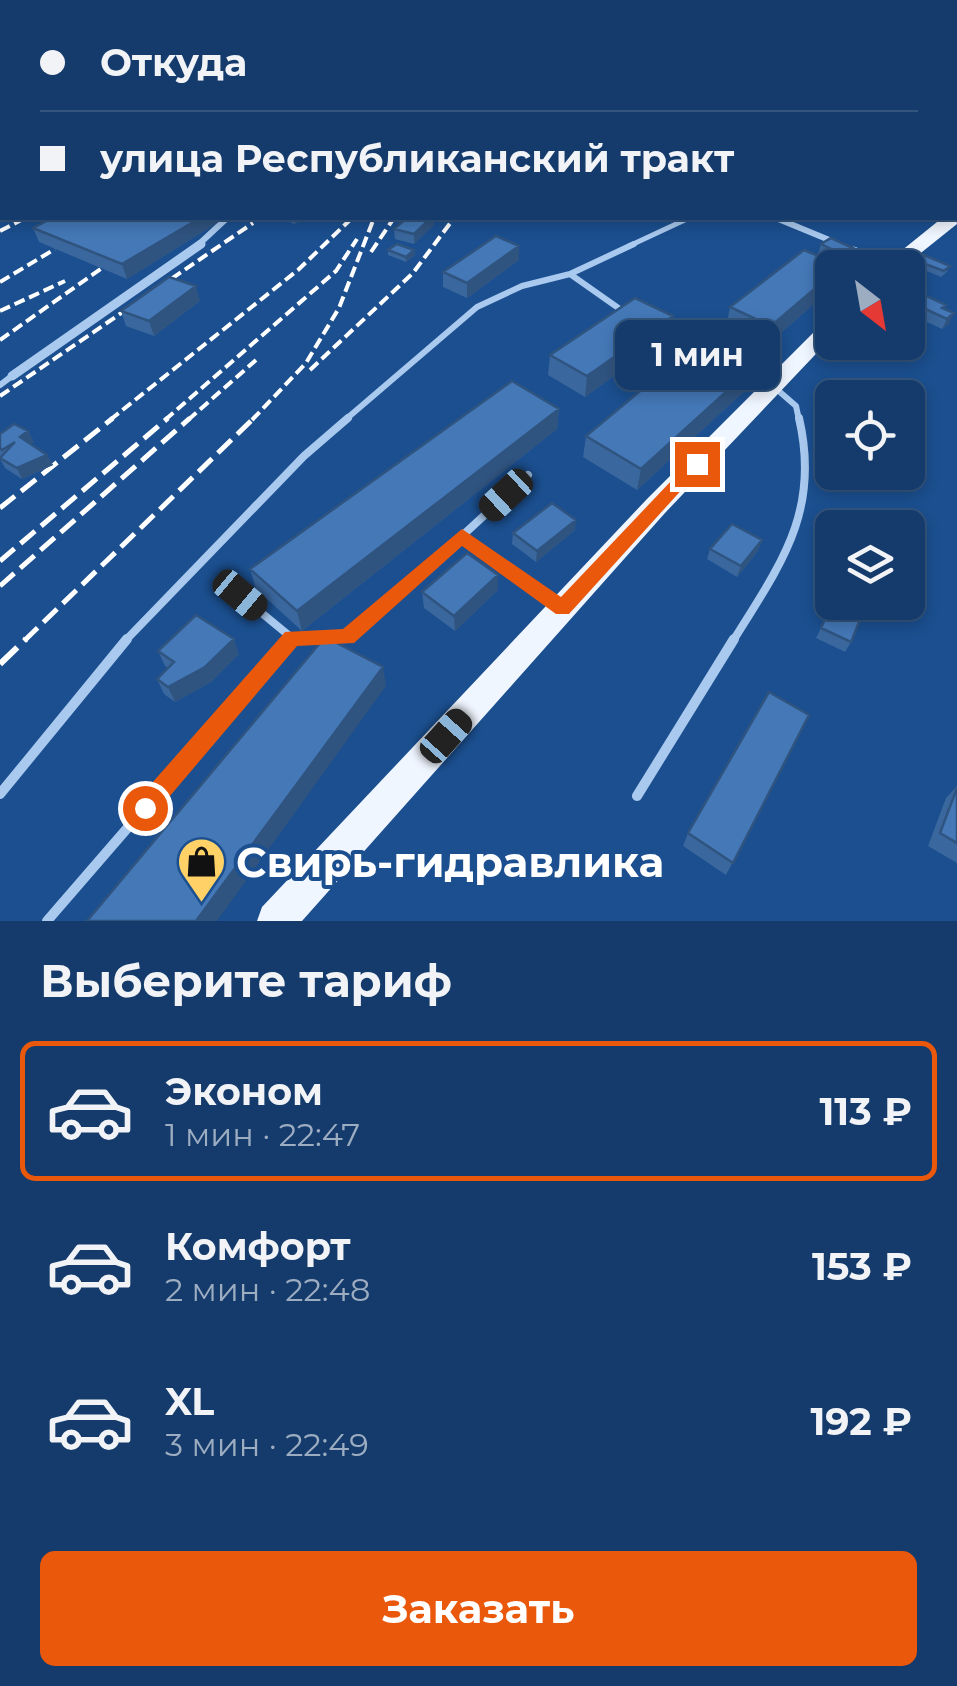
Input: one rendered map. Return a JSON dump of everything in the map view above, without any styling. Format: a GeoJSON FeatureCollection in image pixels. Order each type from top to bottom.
{"type":"FeatureCollection","features":[{"type":"Feature","properties":{"kind":"main road"},"geometry":{"type":"LineString","coordinates":[[912,250],[950,220]]}},
{"type":"Feature","properties":{"kind":"main road"},"geometry":{"type":"LineString","coordinates":[[276,921],[562,608],[815,343]]}},
{"type":"Feature","properties":{"kind":"street"},"geometry":{"type":"LineString","coordinates":[[12,376],[215,234],[226,220]]}},
{"type":"Feature","properties":{"kind":"street"},"geometry":{"type":"LineString","coordinates":[[781,220],[850,250]]}},
{"type":"Feature","properties":{"kind":"lane"},"geometry":{"type":"LineString","coordinates":[[0,794],[99,668],[304,456],[477,307],[522,286],[570,274],[685,220]]}},
{"type":"Feature","properties":{"kind":"lane"},"geometry":{"type":"LineString","coordinates":[[570,274],[624,312]]}},
{"type":"Feature","properties":{"kind":"lane"},"geometry":{"type":"LineString","coordinates":[[0,385],[12,376]]}},
{"type":"Feature","properties":{"kind":"lane"},"geometry":{"type":"LineString","coordinates":[[638,796],[781,563],[804,508],[808,456],[796,406],[773,386]]}},
{"type":"Feature","properties":{"kind":"lane"},"geometry":{"type":"LineString","coordinates":[[240,595],[292,638],[347,637],[528,475]]}},
{"type":"Feature","properties":{"kind":"lane"},"geometry":{"type":"LineString","coordinates":[[462,536],[562,608]]}},
{"type":"Feature","properties":{"kind":"lane"},"geometry":{"type":"LineString","coordinates":[[47,921],[292,638]]}},
{"type":"Feature","properties":{"kind":"building"},"geometry":{"type":"Polygon","coordinates":[[[48,220],[197,220],[122,264],[33,228],[48,220]]]}},
{"type":"Feature","properties":{"kind":"building"},"geometry":{"type":"Polygon","coordinates":[[[405,220],[429,220],[414,234],[394,229],[405,220]]]}},
{"type":"Feature","properties":{"kind":"building"},"geometry":{"type":"Polygon","coordinates":[[[496,236],[519,246],[467,283],[443,272],[496,236]]]}},
{"type":"Feature","properties":{"kind":"building"},"geometry":{"type":"Polygon","coordinates":[[[831,238],[857,250],[833,250],[821,244],[831,238]]]}},
{"type":"Feature","properties":{"kind":"building"},"geometry":{"type":"Polygon","coordinates":[[[397,244],[414,250],[406,257],[388,250],[397,244]]]}},
{"type":"Feature","properties":{"kind":"building"},"geometry":{"type":"Polygon","coordinates":[[[804,250],[815,255],[815,288],[771,326],[730,307],[804,250]]]}},
{"type":"Feature","properties":{"kind":"building"},"geometry":{"type":"Polygon","coordinates":[[[925,255],[950,266],[944,271],[925,264],[925,255]]]}},
{"type":"Feature","properties":{"kind":"building"},"geometry":{"type":"Polygon","coordinates":[[[169,277],[196,286],[149,321],[121,311],[169,277]]]}},
{"type":"Feature","properties":{"kind":"building"},"geometry":{"type":"Polygon","coordinates":[[[925,295],[954,313],[947,319],[925,309],[925,295]]]}},
{"type":"Feature","properties":{"kind":"building"},"geometry":{"type":"Polygon","coordinates":[[[635,298],[673,316],[587,376],[550,355],[635,298]]]}},
{"type":"Feature","properties":{"kind":"building"},"geometry":{"type":"Polygon","coordinates":[[[716,328],[769,353],[641,469],[586,436],[716,328]]]}},
{"type":"Feature","properties":{"kind":"building"},"geometry":{"type":"Polygon","coordinates":[[[512,381],[559,409],[297,611],[250,569],[512,381]]]}},
{"type":"Feature","properties":{"kind":"building"},"geometry":{"type":"Polygon","coordinates":[[[14,424],[28,431],[20,437],[47,455],[17,468],[0,458],[15,442],[2,450],[0,434],[14,424]]]}},
{"type":"Feature","properties":{"kind":"building"},"geometry":{"type":"Polygon","coordinates":[[[552,503],[576,520],[537,551],[513,533],[552,503]]]}},
{"type":"Feature","properties":{"kind":"building"},"geometry":{"type":"Polygon","coordinates":[[[732,524],[762,540],[741,566],[710,549],[732,524]]]}},
{"type":"Feature","properties":{"kind":"building"},"geometry":{"type":"Polygon","coordinates":[[[467,553],[498,575],[454,616],[422,592],[467,553]]]}},
{"type":"Feature","properties":{"kind":"building"},"geometry":{"type":"Polygon","coordinates":[[[196,615],[234,639],[205,667],[168,687],[157,679],[174,662],[158,651],[196,615]]]}},
{"type":"Feature","properties":{"kind":"building"},"geometry":{"type":"Polygon","coordinates":[[[825,620],[860,620],[851,642],[821,628],[825,620]]]}},
{"type":"Feature","properties":{"kind":"building"},"geometry":{"type":"Polygon","coordinates":[[[325,637],[383,667],[196,921],[87,921],[325,637]]]}},
{"type":"Feature","properties":{"kind":"building"},"geometry":{"type":"Polygon","coordinates":[[[769,692],[809,715],[733,863],[688,833],[769,692]]]}},
{"type":"Feature","properties":{"kind":"building"},"geometry":{"type":"Polygon","coordinates":[[[957,788],[957,843],[940,833],[957,788]]]}},
{"type":"Feature","properties":{"kind":"railway"},"geometry":{"type":"LineString","coordinates":[[0,231],[21,220]]}},
{"type":"Feature","properties":{"kind":"railway"},"geometry":{"type":"LineString","coordinates":[[110,420],[298,270],[350,220]]}},
{"type":"Feature","properties":{"kind":"railway"},"geometry":{"type":"LineString","coordinates":[[253,419],[306,363],[339,308],[373,220]]}},
{"type":"Feature","properties":{"kind":"railway"},"geometry":{"type":"LineString","coordinates":[[371,252],[393,220]]}},
{"type":"Feature","properties":{"kind":"railway"},"geometry":{"type":"LineString","coordinates":[[310,370],[413,273],[453,220]]}},
{"type":"Feature","properties":{"kind":"railway"},"geometry":{"type":"LineString","coordinates":[[0,396],[253,223]]}},
{"type":"Feature","properties":{"kind":"railway"},"geometry":{"type":"LineString","coordinates":[[165,420],[336,271],[357,239]]}},
{"type":"Feature","properties":{"kind":"railway"},"geometry":{"type":"LineString","coordinates":[[0,282],[55,249]]}},
{"type":"Feature","properties":{"kind":"railway"},"geometry":{"type":"LineString","coordinates":[[0,340],[102,268]]}},
{"type":"Feature","properties":{"kind":"railway"},"geometry":{"type":"LineString","coordinates":[[0,311],[65,281]]}},
{"type":"Feature","properties":{"kind":"railway"},"geometry":{"type":"LineString","coordinates":[[188,420],[256,360]]}},
{"type":"Feature","properties":{"kind":"railway"},"geometry":{"type":"LineString","coordinates":[[0,508],[113,418]]}},
{"type":"Feature","properties":{"kind":"railway"},"geometry":{"type":"LineString","coordinates":[[0,561],[168,418]]}},
{"type":"Feature","properties":{"kind":"railway"},"geometry":{"type":"LineString","coordinates":[[0,586],[190,418]]}},
{"type":"Feature","properties":{"kind":"railway"},"geometry":{"type":"LineString","coordinates":[[24,641],[253,419]]}},
{"type":"Feature","properties":{"kind":"railway"},"geometry":{"type":"LineString","coordinates":[[0,664],[26,639]]}},
{"type":"Feature","properties":{"kind":"place","name":"Свирь-гидравлика"},"geometry":{"type":"Point","coordinates":[201,904]}},
{"type":"Feature","properties":{"kind":"route"},"geometry":{"type":"LineString","coordinates":[[145,808],[292,638],[347,637],[462,536],[562,608],[697,464]]}}]}
